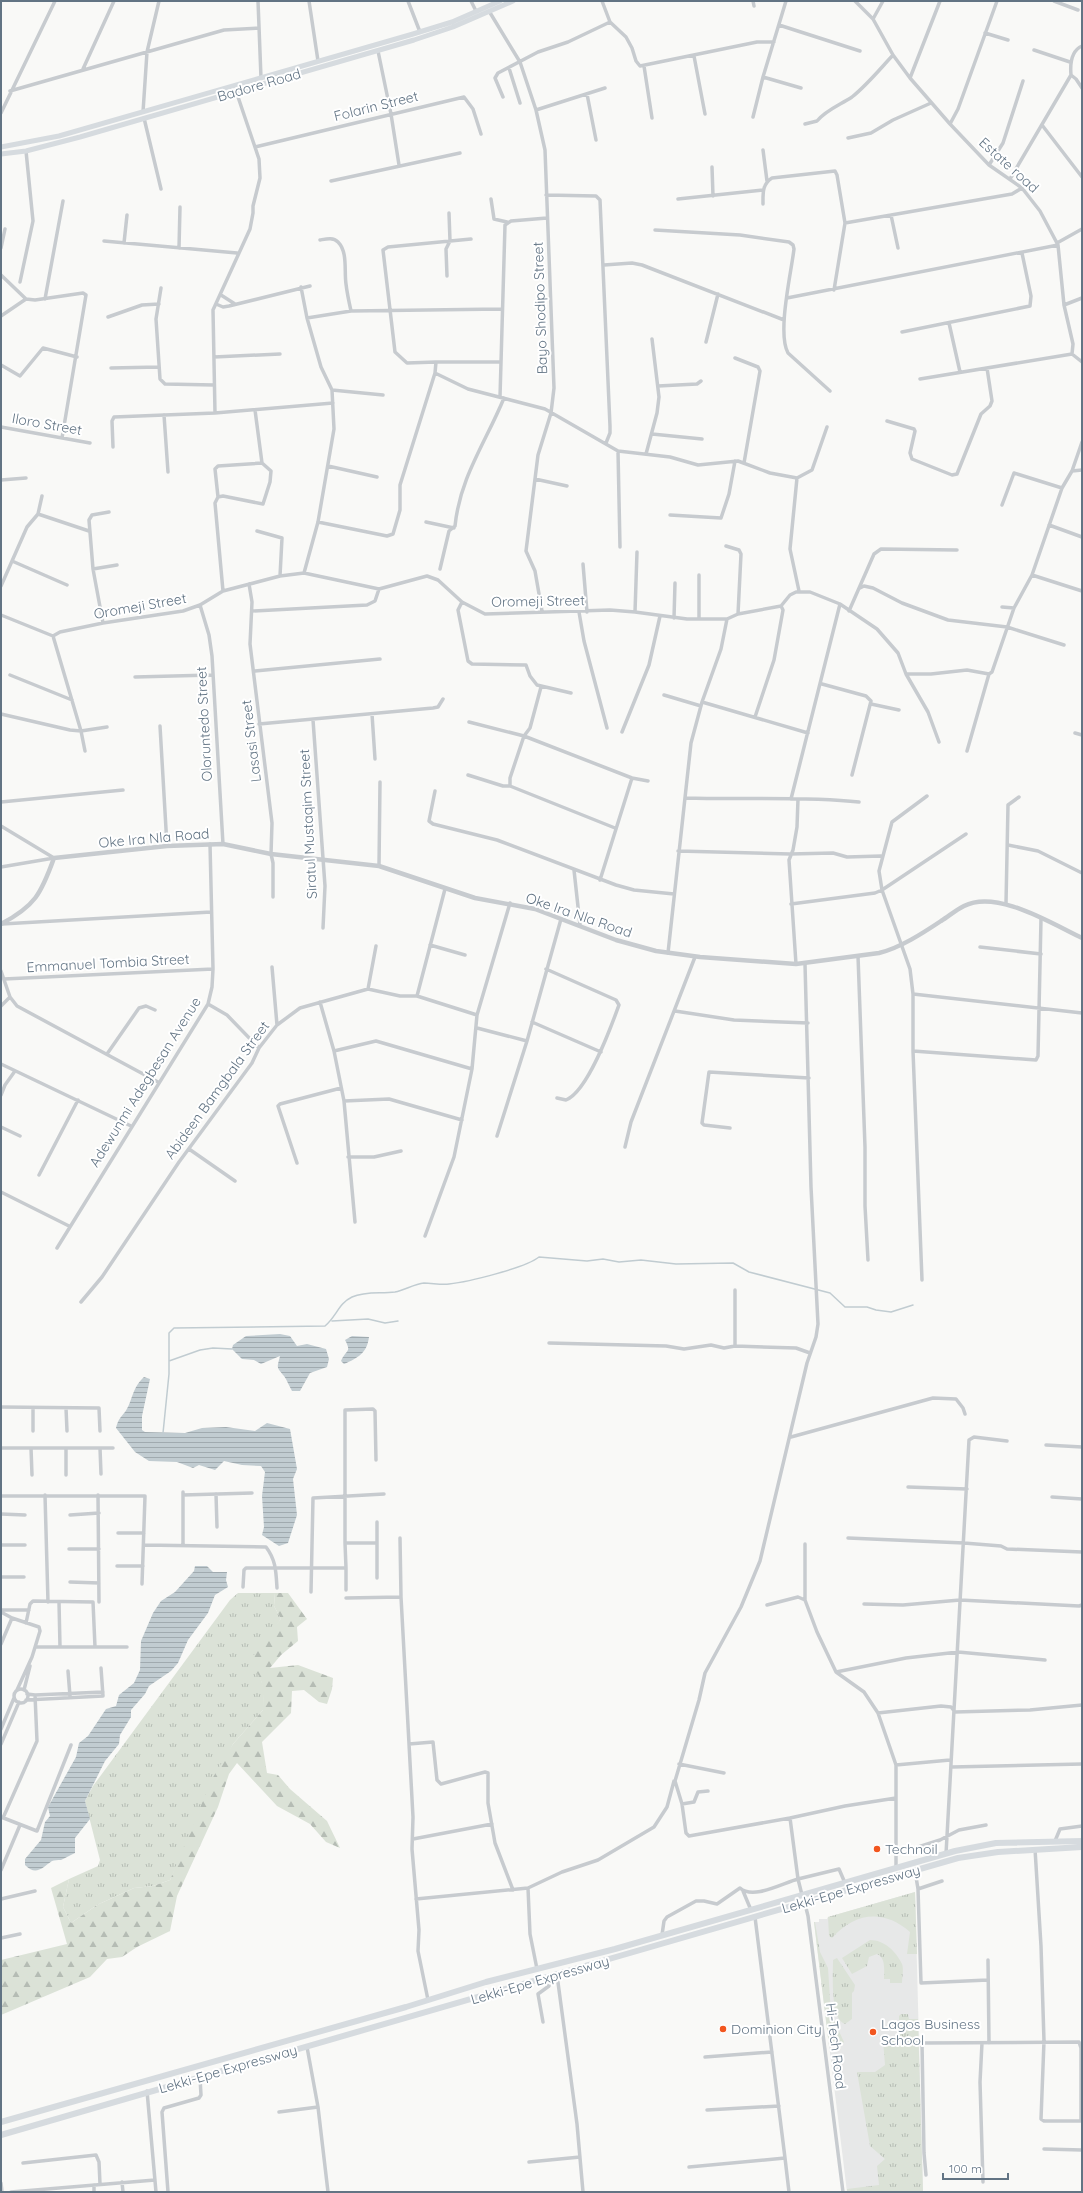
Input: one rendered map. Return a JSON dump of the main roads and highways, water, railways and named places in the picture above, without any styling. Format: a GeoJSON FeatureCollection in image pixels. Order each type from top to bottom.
{"type":"FeatureCollection","features":[{"type":"Feature","properties":{"kind":"highway","name":"Lekki-Epe Expressway"},"geometry":{"type":"LineString","coordinates":[[1,2122],[428,2000],[486,1982],[662,1936],[946,1854],[996,1843],[1082,1841]]}},
{"type":"Feature","properties":{"kind":"highway","name":"Lekki-Epe Expressway"},"geometry":{"type":"LineString","coordinates":[[1,2135],[147,2091],[200,2078],[974,1855],[1035,1849],[1082,1848]]}},
{"type":"Feature","properties":{"kind":"highway"},"geometry":{"type":"LineString","coordinates":[[486,1982],[490,1995]]}},
{"type":"Feature","properties":{"kind":"main road","name":"Badore Road"},"geometry":{"type":"LineString","coordinates":[[1,147],[44,140],[420,32],[500,1]]}},
{"type":"Feature","properties":{"kind":"main road","name":"Badore Road"},"geometry":{"type":"LineString","coordinates":[[1,154],[26,150],[111,128],[378,51],[453,27],[513,1]]}},
{"type":"Feature","properties":{"kind":"main road"},"geometry":{"type":"LineString","coordinates":[[109,122],[111,128]]}},
{"type":"Feature","properties":{"kind":"waterway"},"geometry":{"type":"LineString","coordinates":[[163,1433],[169,1374],[169,1333],[174,1328],[325,1326],[344,1303],[357,1295],[395,1292],[424,1283],[458,1283],[522,1266],[539,1257],[587,1261],[603,1259],[619,1262],[641,1260],[676,1264],[733,1263],[749,1272],[830,1293],[845,1307],[867,1307],[891,1312],[913,1305]]}},
{"type":"Feature","properties":{"kind":"waterway"},"geometry":{"type":"LineString","coordinates":[[332,1321],[368,1319],[385,1323],[398,1321]]}},
{"type":"Feature","properties":{"kind":"waterway"},"geometry":{"type":"LineString","coordinates":[[169,1361],[200,1350],[213,1348],[232,1349]]}},
{"type":"Feature","properties":{"kind":"place","name":"Technoil"},"geometry":{"type":"Point","coordinates":[877,1849]}},
{"type":"Feature","properties":{"kind":"place","name":"Dominion City"},"geometry":{"type":"Point","coordinates":[723,2029]}},
{"type":"Feature","properties":{"kind":"place","name":"Lagos Business School"},"geometry":{"type":"Point","coordinates":[873,2032]}}]}
